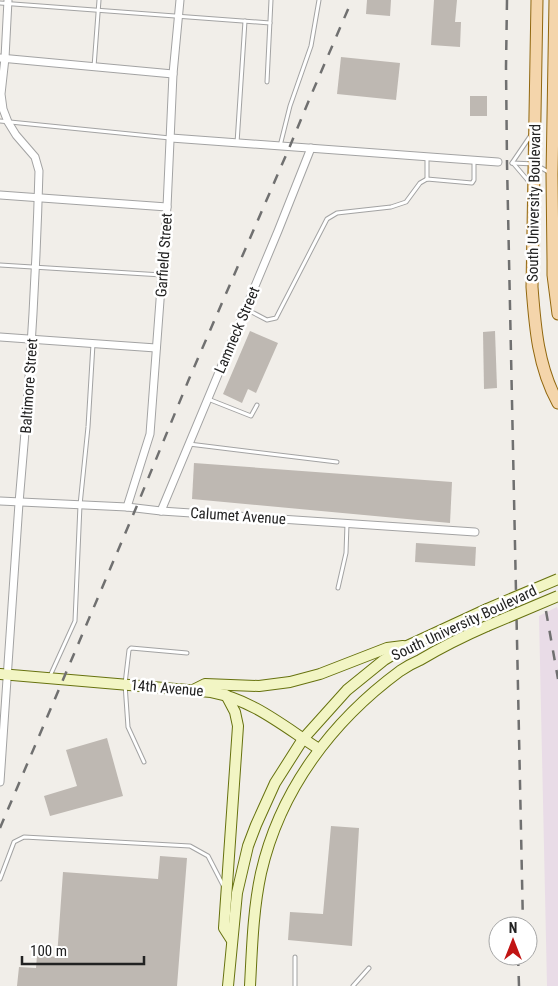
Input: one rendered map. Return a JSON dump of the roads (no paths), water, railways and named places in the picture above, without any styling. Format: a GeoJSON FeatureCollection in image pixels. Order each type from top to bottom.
{"type":"FeatureCollection","features":[{"type":"Feature","properties":{"kind":"main road","name":"South University Boulevard"},"geometry":{"type":"LineString","coordinates":[[536,0],[532,287],[534,321],[542,361],[558,402]]}},
{"type":"Feature","properties":{"kind":"main road","name":"South University Boulevard"},"geometry":{"type":"LineString","coordinates":[[555,0],[552,175],[553,276],[558,314]]}},
{"type":"Feature","properties":{"kind":"main road","name":"South University Boulevard"},"geometry":{"type":"LineString","coordinates":[[228,986],[236,894],[248,846],[275,783],[303,739],[347,690],[384,660],[407,646],[558,579]]}},
{"type":"Feature","properties":{"kind":"main road","name":"South University Boulevard"},"geometry":{"type":"LineString","coordinates":[[250,986],[256,903],[261,873],[268,848],[286,802],[319,749],[340,723],[401,670],[444,646],[558,596]]}},
{"type":"Feature","properties":{"kind":"main road"},"geometry":{"type":"LineString","coordinates":[[192,690],[205,684],[259,686],[290,682],[320,674],[388,648],[407,646]]}},
{"type":"Feature","properties":{"kind":"main road","name":"14th Avenue"},"geometry":{"type":"LineString","coordinates":[[3,674],[192,690],[226,695],[262,711],[319,749]]}},
{"type":"Feature","properties":{"kind":"main road"},"geometry":{"type":"LineString","coordinates":[[226,695],[235,712],[238,726],[224,928],[231,939]]}},
{"type":"Feature","properties":{"kind":"street","name":"Garfield Street"},"geometry":{"type":"LineString","coordinates":[[127,507],[150,434],[167,207],[173,74],[180,0]]}},
{"type":"Feature","properties":{"kind":"street","name":"Baltimore Street"},"geometry":{"type":"LineString","coordinates":[[0,782],[3,674],[25,446],[32,339],[39,171],[35,157],[16,135],[3,109],[1,94],[5,2]]}},
{"type":"Feature","properties":{"kind":"street"},"geometry":{"type":"LineString","coordinates":[[2,58],[173,74]]}},
{"type":"Feature","properties":{"kind":"street"},"geometry":{"type":"LineString","coordinates":[[171,138],[498,162]]}},
{"type":"Feature","properties":{"kind":"street","name":"Lamneck Street"},"geometry":{"type":"LineString","coordinates":[[161,511],[311,148]]}},
{"type":"Feature","properties":{"kind":"street"},"geometry":{"type":"LineString","coordinates":[[0,195],[167,207]]}},
{"type":"Feature","properties":{"kind":"street"},"geometry":{"type":"LineString","coordinates":[[0,336],[156,348]]}},
{"type":"Feature","properties":{"kind":"street","name":"Calumet Avenue"},"geometry":{"type":"LineString","coordinates":[[0,501],[127,507],[161,511],[475,532]]}},
{"type":"Feature","properties":{"kind":"lane"},"geometry":{"type":"LineString","coordinates":[[94,67],[99,0]]}},
{"type":"Feature","properties":{"kind":"lane"},"geometry":{"type":"LineString","coordinates":[[267,82],[271,0]]}},
{"type":"Feature","properties":{"kind":"lane"},"geometry":{"type":"LineString","coordinates":[[280,146],[290,106],[311,46],[319,0]]}},
{"type":"Feature","properties":{"kind":"lane"},"geometry":{"type":"LineString","coordinates":[[5,2],[270,23]]}},
{"type":"Feature","properties":{"kind":"lane"},"geometry":{"type":"LineString","coordinates":[[237,143],[245,21]]}},
{"type":"Feature","properties":{"kind":"lane"},"geometry":{"type":"LineString","coordinates":[[0,121],[171,138]]}},
{"type":"Feature","properties":{"kind":"lane"},"geometry":{"type":"LineString","coordinates":[[512,163],[534,130]]}},
{"type":"Feature","properties":{"kind":"lane"},"geometry":{"type":"LineString","coordinates":[[427,158],[427,179]]}},
{"type":"Feature","properties":{"kind":"lane"},"geometry":{"type":"LineString","coordinates":[[246,308],[267,320],[276,318],[327,219],[337,213],[391,207],[406,202],[420,183],[427,179],[472,183],[474,180],[474,160]]}},
{"type":"Feature","properties":{"kind":"lane"},"geometry":{"type":"LineString","coordinates":[[512,163],[535,164],[552,175]]}},
{"type":"Feature","properties":{"kind":"lane"},"geometry":{"type":"LineString","coordinates":[[512,163],[534,188]]}},
{"type":"Feature","properties":{"kind":"lane"},"geometry":{"type":"LineString","coordinates":[[0,265],[162,275]]}},
{"type":"Feature","properties":{"kind":"lane"},"geometry":{"type":"LineString","coordinates":[[49,678],[76,621],[80,505],[88,427],[93,343]]}},
{"type":"Feature","properties":{"kind":"lane"},"geometry":{"type":"LineString","coordinates":[[208,398],[251,416],[257,405]]}},
{"type":"Feature","properties":{"kind":"lane"},"geometry":{"type":"LineString","coordinates":[[189,444],[337,462]]}},
{"type":"Feature","properties":{"kind":"lane"},"geometry":{"type":"LineString","coordinates":[[338,588],[346,553],[347,523]]}},
{"type":"Feature","properties":{"kind":"lane"},"geometry":{"type":"LineString","coordinates":[[144,762],[128,727],[125,684],[129,650],[131,648],[188,653]]}},
{"type":"Feature","properties":{"kind":"lane"},"geometry":{"type":"LineString","coordinates":[[0,878],[14,842],[24,837],[190,846],[208,856],[226,892]]}},
{"type":"Feature","properties":{"kind":"lane"},"geometry":{"type":"LineString","coordinates":[[295,956],[295,986]]}},
{"type":"Feature","properties":{"kind":"lane"},"geometry":{"type":"LineString","coordinates":[[353,986],[369,968]]}},
{"type":"Feature","properties":{"kind":"railway"},"geometry":{"type":"LineString","coordinates":[[0,828],[189,379],[352,0]]}},
{"type":"Feature","properties":{"kind":"railway"},"geometry":{"type":"LineString","coordinates":[[507,0],[507,163],[523,916]]}},
{"type":"Feature","properties":{"kind":"railway"},"geometry":{"type":"LineString","coordinates":[[546,611],[558,679]]}},
{"type":"Feature","properties":{"kind":"railway"},"geometry":{"type":"LineString","coordinates":[[518,966],[519,986]]}}]}
